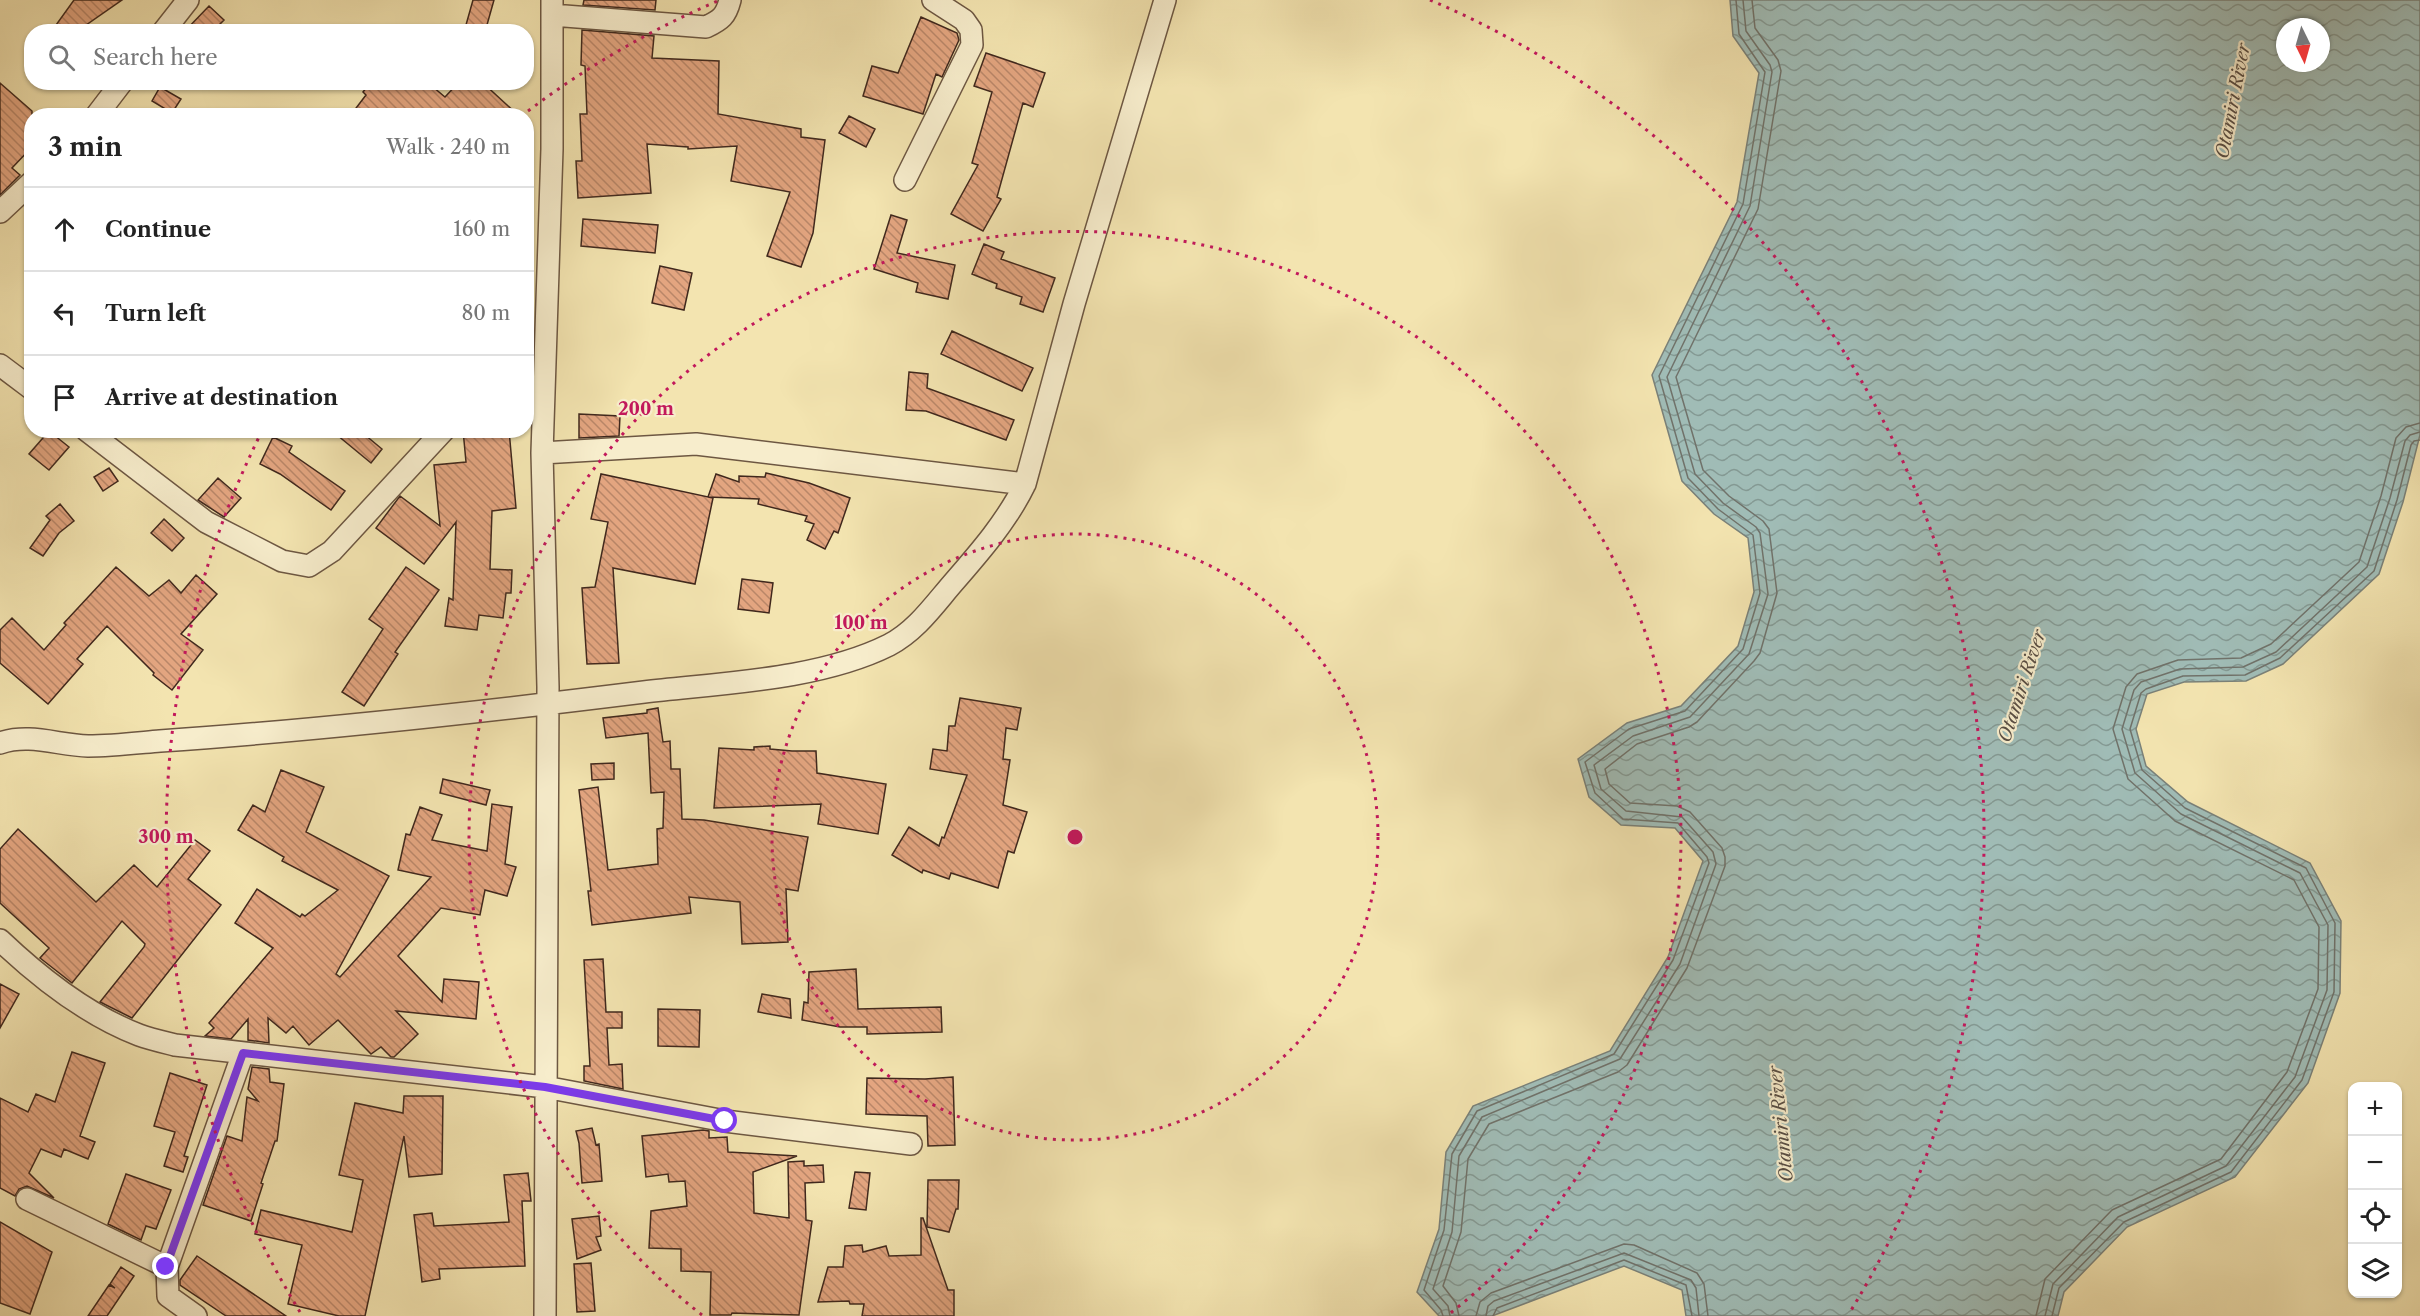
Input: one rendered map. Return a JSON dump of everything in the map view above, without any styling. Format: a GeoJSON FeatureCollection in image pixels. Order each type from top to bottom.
{"type":"FeatureCollection","features":[{"type":"Feature","properties":{"kind":"street"},"geometry":{"type":"LineString","coordinates":[[169,24],[188,0]]}},
{"type":"Feature","properties":{"kind":"street"},"geometry":{"type":"LineString","coordinates":[[544,1316],[548,704],[542,453],[535,405],[552,149],[552,8],[706,27],[721,20],[727,13],[730,0]]}},
{"type":"Feature","properties":{"kind":"street"},"geometry":{"type":"LineString","coordinates":[[905,180],[972,45],[971,30],[964,20],[933,0]]}},
{"type":"Feature","properties":{"kind":"street"},"geometry":{"type":"LineString","coordinates":[[0,743],[23,738],[90,746],[177,740],[298,731],[548,704],[755,679],[833,666],[891,644],[919,623],[984,547],[1014,507],[1025,484],[1077,293],[1165,0]]}},
{"type":"Feature","properties":{"kind":"street"},"geometry":{"type":"LineString","coordinates":[[102,108],[116,90]]}},
{"type":"Feature","properties":{"kind":"street"},"geometry":{"type":"LineString","coordinates":[[0,212],[24,190]]}},
{"type":"Feature","properties":{"kind":"street"},"geometry":{"type":"LineString","coordinates":[[0,364],[24,383]]}},
{"type":"Feature","properties":{"kind":"street"},"geometry":{"type":"LineString","coordinates":[[96,438],[206,522],[282,561],[309,566],[332,551],[437,438]]}},
{"type":"Feature","properties":{"kind":"street"},"geometry":{"type":"LineString","coordinates":[[542,453],[696,444],[1025,484]]}},
{"type":"Feature","properties":{"kind":"street"},"geometry":{"type":"LineString","coordinates":[[0,940],[36,974],[118,1025],[139,1035],[175,1045],[545,1087],[725,1121],[910,1144]]}},
{"type":"Feature","properties":{"kind":"street"},"geometry":{"type":"LineString","coordinates":[[196,1316],[168,1296],[166,1267],[243,1053]]}},
{"type":"Feature","properties":{"kind":"street"},"geometry":{"type":"LineString","coordinates":[[27,1199],[166,1267]]}},
{"type":"Feature","properties":{"kind":"water","name":"Otamiri River"},"geometry":{"type":"Polygon","coordinates":[[[1730,0],[2420,0],[2420,435],[2403,502],[2379,574],[2283,664],[2246,681],[2184,682],[2147,694],[2136,729],[2146,766],[2188,802],[2310,863],[2341,921],[2340,993],[2308,1083],[2235,1177],[2127,1227],[2064,1292],[2058,1316],[1686,1316],[1682,1290],[1624,1266],[1492,1316],[1439,1316],[1417,1292],[1439,1229],[1446,1152],[1473,1106],[1610,1051],[1668,957],[1703,861],[1675,828],[1621,825],[1589,797],[1578,759],[1627,723],[1681,706],[1738,646],[1754,592],[1748,538],[1714,514],[1682,481],[1652,375],[1737,202],[1759,73],[1733,36],[1730,0]]]}},
{"type":"Feature","properties":{"kind":"building"},"geometry":{"type":"Polygon","coordinates":[[[74,0],[122,0],[88,24],[57,24],[74,0]]]}},
{"type":"Feature","properties":{"kind":"building"},"geometry":{"type":"Polygon","coordinates":[[[473,0],[494,0],[487,24],[466,24],[473,0]]]}},
{"type":"Feature","properties":{"kind":"building"},"geometry":{"type":"Polygon","coordinates":[[[584,0],[656,0],[655,10],[583,5],[584,0]]]}},
{"type":"Feature","properties":{"kind":"building"},"geometry":{"type":"Polygon","coordinates":[[[209,6],[224,20],[220,24],[192,24],[209,6]]]}},
{"type":"Feature","properties":{"kind":"building"},"geometry":{"type":"Polygon","coordinates":[[[921,17],[957,33],[959,40],[942,77],[936,74],[923,114],[863,96],[872,66],[898,73],[921,17]]]}},
{"type":"Feature","properties":{"kind":"building"},"geometry":{"type":"Polygon","coordinates":[[[582,30],[654,36],[652,58],[719,61],[718,114],[801,129],[801,137],[825,140],[813,233],[801,267],[767,256],[790,192],[731,181],[737,146],[688,149],[688,147],[647,144],[651,193],[578,198],[576,161],[582,161],[580,114],[587,114],[585,66],[581,65],[582,30]]]}},
{"type":"Feature","properties":{"kind":"building"},"geometry":{"type":"Polygon","coordinates":[[[986,53],[1045,73],[1033,107],[1023,103],[997,197],[1001,199],[983,231],[951,214],[978,165],[972,163],[992,92],[974,86],[986,53]]]}},
{"type":"Feature","properties":{"kind":"building"},"geometry":{"type":"Polygon","coordinates":[[[0,83],[29,108],[24,108],[24,155],[12,168],[20,175],[0,195],[0,83]]]}},
{"type":"Feature","properties":{"kind":"building"},"geometry":{"type":"Polygon","coordinates":[[[158,90],[165,90],[181,99],[175,108],[164,108],[152,101],[158,90]]]}},
{"type":"Feature","properties":{"kind":"building"},"geometry":{"type":"Polygon","coordinates":[[[365,90],[437,90],[445,97],[452,90],[491,90],[510,108],[356,108],[366,95],[363,92],[365,90]]]}},
{"type":"Feature","properties":{"kind":"building"},"geometry":{"type":"Polygon","coordinates":[[[849,116],[875,129],[866,147],[839,133],[849,116]]]}},
{"type":"Feature","properties":{"kind":"building"},"geometry":{"type":"Polygon","coordinates":[[[891,215],[907,220],[897,253],[955,265],[948,299],[916,292],[918,283],[874,269],[891,215]]]}},
{"type":"Feature","properties":{"kind":"building"},"geometry":{"type":"Polygon","coordinates":[[[583,219],[658,225],[655,253],[581,246],[583,219]]]}},
{"type":"Feature","properties":{"kind":"building"},"geometry":{"type":"Polygon","coordinates":[[[984,244],[1004,252],[1001,259],[1055,278],[1043,312],[1020,304],[1022,297],[996,288],[997,284],[972,274],[984,244]]]}},
{"type":"Feature","properties":{"kind":"building"},"geometry":{"type":"Polygon","coordinates":[[[660,266],[692,273],[684,310],[652,303],[660,266]]]}},
{"type":"Feature","properties":{"kind":"building"},"geometry":{"type":"Polygon","coordinates":[[[952,331],[1033,368],[1022,391],[941,354],[952,331]]]}},
{"type":"Feature","properties":{"kind":"building"},"geometry":{"type":"Polygon","coordinates":[[[909,372],[928,374],[927,388],[1014,420],[1006,440],[926,411],[906,410],[909,372]]]}},
{"type":"Feature","properties":{"kind":"building"},"geometry":{"type":"Polygon","coordinates":[[[579,414],[620,416],[619,436],[579,438],[579,414]]]}},
{"type":"Feature","properties":{"kind":"building"},"geometry":{"type":"Polygon","coordinates":[[[43,438],[58,438],[69,447],[49,470],[29,454],[43,438]]]}},
{"type":"Feature","properties":{"kind":"building"},"geometry":{"type":"Polygon","coordinates":[[[273,438],[275,438],[292,446],[289,452],[345,491],[331,510],[280,474],[260,464],[273,438]]]}},
{"type":"Feature","properties":{"kind":"building"},"geometry":{"type":"Polygon","coordinates":[[[341,438],[369,438],[382,449],[371,463],[341,438]]]}},
{"type":"Feature","properties":{"kind":"building"},"geometry":{"type":"Polygon","coordinates":[[[464,438],[510,438],[516,508],[492,511],[490,569],[512,570],[511,593],[506,593],[503,618],[479,615],[477,630],[445,626],[449,598],[453,600],[456,522],[424,564],[376,528],[400,496],[440,526],[434,465],[466,462],[464,438]]]}},
{"type":"Feature","properties":{"kind":"building"},"geometry":{"type":"Polygon","coordinates":[[[109,468],[118,481],[103,491],[94,477],[109,468]]]}},
{"type":"Feature","properties":{"kind":"building"},"geometry":{"type":"Polygon","coordinates":[[[766,473],[809,483],[850,498],[838,533],[834,531],[825,549],[807,540],[814,524],[805,521],[807,516],[758,504],[759,499],[708,497],[716,474],[739,482],[739,476],[765,477],[766,473]]]}},
{"type":"Feature","properties":{"kind":"building"},"geometry":{"type":"Polygon","coordinates":[[[601,474],[713,498],[695,584],[613,568],[619,663],[587,664],[582,588],[595,587],[608,522],[591,519],[601,474]]]}},
{"type":"Feature","properties":{"kind":"building"},"geometry":{"type":"Polygon","coordinates":[[[218,478],[241,498],[224,517],[198,500],[218,478]]]}},
{"type":"Feature","properties":{"kind":"building"},"geometry":{"type":"Polygon","coordinates":[[[60,504],[74,521],[59,533],[43,556],[30,548],[50,520],[46,516],[60,504]]]}},
{"type":"Feature","properties":{"kind":"building"},"geometry":{"type":"Polygon","coordinates":[[[164,519],[184,538],[172,551],[151,533],[164,519]]]}},
{"type":"Feature","properties":{"kind":"building"},"geometry":{"type":"Polygon","coordinates":[[[116,567],[149,596],[169,580],[181,593],[196,575],[217,594],[181,634],[203,650],[172,690],[153,675],[154,673],[107,626],[77,659],[83,664],[48,704],[0,663],[0,630],[12,618],[44,650],[66,625],[64,623],[116,567]]]}},
{"type":"Feature","properties":{"kind":"building"},"geometry":{"type":"Polygon","coordinates":[[[406,567],[439,590],[395,652],[398,654],[364,706],[342,692],[383,629],[369,619],[406,567]]]}},
{"type":"Feature","properties":{"kind":"building"},"geometry":{"type":"Polygon","coordinates":[[[742,579],[773,583],[769,613],[738,609],[742,579]]]}},
{"type":"Feature","properties":{"kind":"building"},"geometry":{"type":"Polygon","coordinates":[[[960,698],[1021,708],[1017,730],[1006,728],[1003,759],[1010,760],[1003,805],[1027,812],[1014,853],[1008,851],[998,888],[951,873],[949,879],[923,870],[922,873],[892,855],[909,827],[939,846],[942,837],[944,838],[967,775],[930,769],[933,749],[947,751],[949,726],[955,726],[960,698]]]}},
{"type":"Feature","properties":{"kind":"building"},"geometry":{"type":"Polygon","coordinates":[[[658,708],[663,742],[670,741],[671,769],[680,769],[682,819],[704,820],[808,837],[798,891],[786,889],[788,942],[742,944],[740,902],[689,897],[691,913],[592,925],[588,891],[591,891],[579,790],[598,787],[608,870],[658,864],[657,829],[663,828],[664,792],[651,793],[648,733],[606,738],[603,718],[647,713],[647,710],[658,708]]]}},
{"type":"Feature","properties":{"kind":"building"},"geometry":{"type":"Polygon","coordinates":[[[770,746],[770,749],[816,751],[817,773],[886,784],[878,834],[818,824],[821,804],[714,808],[719,748],[754,750],[754,747],[770,746]]]}},
{"type":"Feature","properties":{"kind":"building"},"geometry":{"type":"Polygon","coordinates":[[[614,763],[614,779],[592,780],[591,764],[614,763]]]}},
{"type":"Feature","properties":{"kind":"building"},"geometry":{"type":"Polygon","coordinates":[[[281,770],[324,787],[306,832],[389,876],[336,974],[340,977],[431,877],[398,870],[406,834],[410,835],[420,807],[442,815],[432,840],[487,851],[492,804],[512,807],[505,864],[516,867],[507,896],[485,890],[480,915],[441,908],[398,956],[442,1002],[444,979],[479,982],[476,1019],[396,1011],[418,1034],[394,1057],[391,1057],[381,1047],[371,1054],[338,1020],[309,1045],[293,1026],[286,1033],[268,1018],[269,1043],[248,1040],[248,1019],[231,1039],[205,1036],[214,1028],[209,1023],[273,948],[235,923],[257,889],[300,917],[302,914],[305,916],[338,890],[282,861],[284,857],[238,830],[253,805],[265,812],[281,770]]]}},
{"type":"Feature","properties":{"kind":"building"},"geometry":{"type":"Polygon","coordinates":[[[443,779],[490,790],[486,805],[440,793],[443,779]]]}},
{"type":"Feature","properties":{"kind":"building"},"geometry":{"type":"Polygon","coordinates":[[[18,829],[96,902],[134,865],[157,887],[195,840],[210,851],[188,879],[221,905],[132,1018],[100,1002],[145,944],[122,921],[72,983],[40,958],[49,948],[0,903],[0,849],[18,829]]]}},
{"type":"Feature","properties":{"kind":"building"},"geometry":{"type":"Polygon","coordinates":[[[603,959],[606,1012],[622,1012],[622,1028],[607,1028],[609,1065],[622,1064],[623,1089],[584,1081],[584,1066],[590,1066],[584,960],[603,959]]]}},
{"type":"Feature","properties":{"kind":"building"},"geometry":{"type":"Polygon","coordinates":[[[856,969],[858,1009],[941,1007],[942,1032],[867,1034],[867,1027],[840,1027],[802,1020],[804,1002],[808,1003],[809,972],[856,969]]]}},
{"type":"Feature","properties":{"kind":"building"},"geometry":{"type":"Polygon","coordinates":[[[0,984],[19,994],[0,1028],[0,984]]]}},
{"type":"Feature","properties":{"kind":"building"},"geometry":{"type":"Polygon","coordinates":[[[762,994],[790,999],[791,1018],[758,1012],[762,994]]]}},
{"type":"Feature","properties":{"kind":"building"},"geometry":{"type":"Polygon","coordinates":[[[658,1009],[700,1010],[699,1047],[658,1046],[658,1009]]]}},
{"type":"Feature","properties":{"kind":"building"},"geometry":{"type":"Polygon","coordinates":[[[72,1052],[105,1063],[80,1136],[95,1142],[88,1159],[64,1149],[61,1157],[41,1149],[29,1173],[54,1198],[27,1186],[19,1189],[15,1196],[0,1188],[0,1098],[28,1112],[36,1094],[55,1102],[72,1052]]]}},
{"type":"Feature","properties":{"kind":"building"},"geometry":{"type":"Polygon","coordinates":[[[252,1067],[269,1069],[270,1082],[284,1084],[277,1141],[275,1141],[261,1183],[263,1184],[251,1221],[203,1205],[227,1136],[242,1141],[247,1097],[258,1101],[248,1089],[252,1067]]]}},
{"type":"Feature","properties":{"kind":"building"},"geometry":{"type":"Polygon","coordinates":[[[170,1073],[207,1085],[184,1156],[188,1157],[183,1172],[164,1166],[175,1132],[154,1126],[170,1073]]]}},
{"type":"Feature","properties":{"kind":"building"},"geometry":{"type":"Polygon","coordinates":[[[953,1077],[955,1145],[928,1146],[927,1116],[866,1114],[867,1078],[953,1077]]]}},
{"type":"Feature","properties":{"kind":"building"},"geometry":{"type":"Polygon","coordinates":[[[404,1096],[443,1096],[442,1174],[409,1177],[404,1136],[365,1316],[339,1316],[288,1304],[302,1245],[255,1234],[261,1210],[352,1232],[363,1180],[339,1175],[355,1103],[403,1113],[404,1096]]]}},
{"type":"Feature","properties":{"kind":"building"},"geometry":{"type":"Polygon","coordinates":[[[592,1128],[596,1145],[599,1144],[602,1181],[582,1183],[576,1131],[592,1128]]]}},
{"type":"Feature","properties":{"kind":"building"},"geometry":{"type":"Polygon","coordinates":[[[709,1131],[709,1138],[727,1137],[728,1152],[797,1156],[753,1172],[754,1213],[789,1218],[788,1162],[804,1161],[804,1166],[823,1165],[824,1182],[805,1183],[806,1220],[812,1221],[799,1315],[732,1313],[731,1315],[710,1315],[711,1272],[681,1271],[681,1249],[649,1248],[651,1211],[687,1206],[685,1181],[669,1182],[668,1174],[646,1177],[642,1136],[709,1131]]]}},
{"type":"Feature","properties":{"kind":"building"},"geometry":{"type":"Polygon","coordinates":[[[855,1172],[870,1173],[866,1210],[849,1208],[855,1172]]]}},
{"type":"Feature","properties":{"kind":"building"},"geometry":{"type":"Polygon","coordinates":[[[528,1173],[531,1201],[522,1201],[525,1266],[439,1269],[440,1279],[422,1282],[414,1215],[432,1213],[434,1226],[509,1222],[504,1175],[528,1173]]]}},
{"type":"Feature","properties":{"kind":"building"},"geometry":{"type":"Polygon","coordinates":[[[126,1174],[171,1190],[156,1229],[146,1226],[141,1240],[108,1224],[126,1174]]]}},
{"type":"Feature","properties":{"kind":"building"},"geometry":{"type":"Polygon","coordinates":[[[928,1180],[959,1180],[958,1209],[956,1209],[949,1232],[927,1227],[928,1180]]]}},
{"type":"Feature","properties":{"kind":"building"},"geometry":{"type":"Polygon","coordinates":[[[599,1216],[601,1236],[596,1237],[601,1250],[577,1259],[572,1219],[599,1216]]]}},
{"type":"Feature","properties":{"kind":"building"},"geometry":{"type":"Polygon","coordinates":[[[921,1218],[923,1218],[948,1290],[954,1290],[954,1316],[862,1316],[864,1304],[850,1304],[849,1301],[818,1302],[828,1267],[843,1267],[845,1246],[862,1245],[863,1252],[886,1246],[889,1256],[921,1255],[921,1218]]]}},
{"type":"Feature","properties":{"kind":"building"},"geometry":{"type":"Polygon","coordinates":[[[0,1222],[52,1252],[30,1314],[0,1303],[0,1222]]]}},
{"type":"Feature","properties":{"kind":"building"},"geometry":{"type":"Polygon","coordinates":[[[197,1256],[286,1316],[226,1316],[180,1285],[180,1280],[197,1256]]]}},
{"type":"Feature","properties":{"kind":"building"},"geometry":{"type":"Polygon","coordinates":[[[591,1263],[595,1311],[577,1312],[574,1264],[591,1263]]]}},
{"type":"Feature","properties":{"kind":"building"},"geometry":{"type":"Polygon","coordinates":[[[121,1267],[134,1276],[107,1316],[88,1316],[109,1285],[115,1288],[110,1284],[121,1267]]]}},
{"type":"Feature","properties":{"kind":"route"},"geometry":{"type":"LineString","coordinates":[[166,1267],[243,1053],[545,1087],[725,1121]]}}]}
